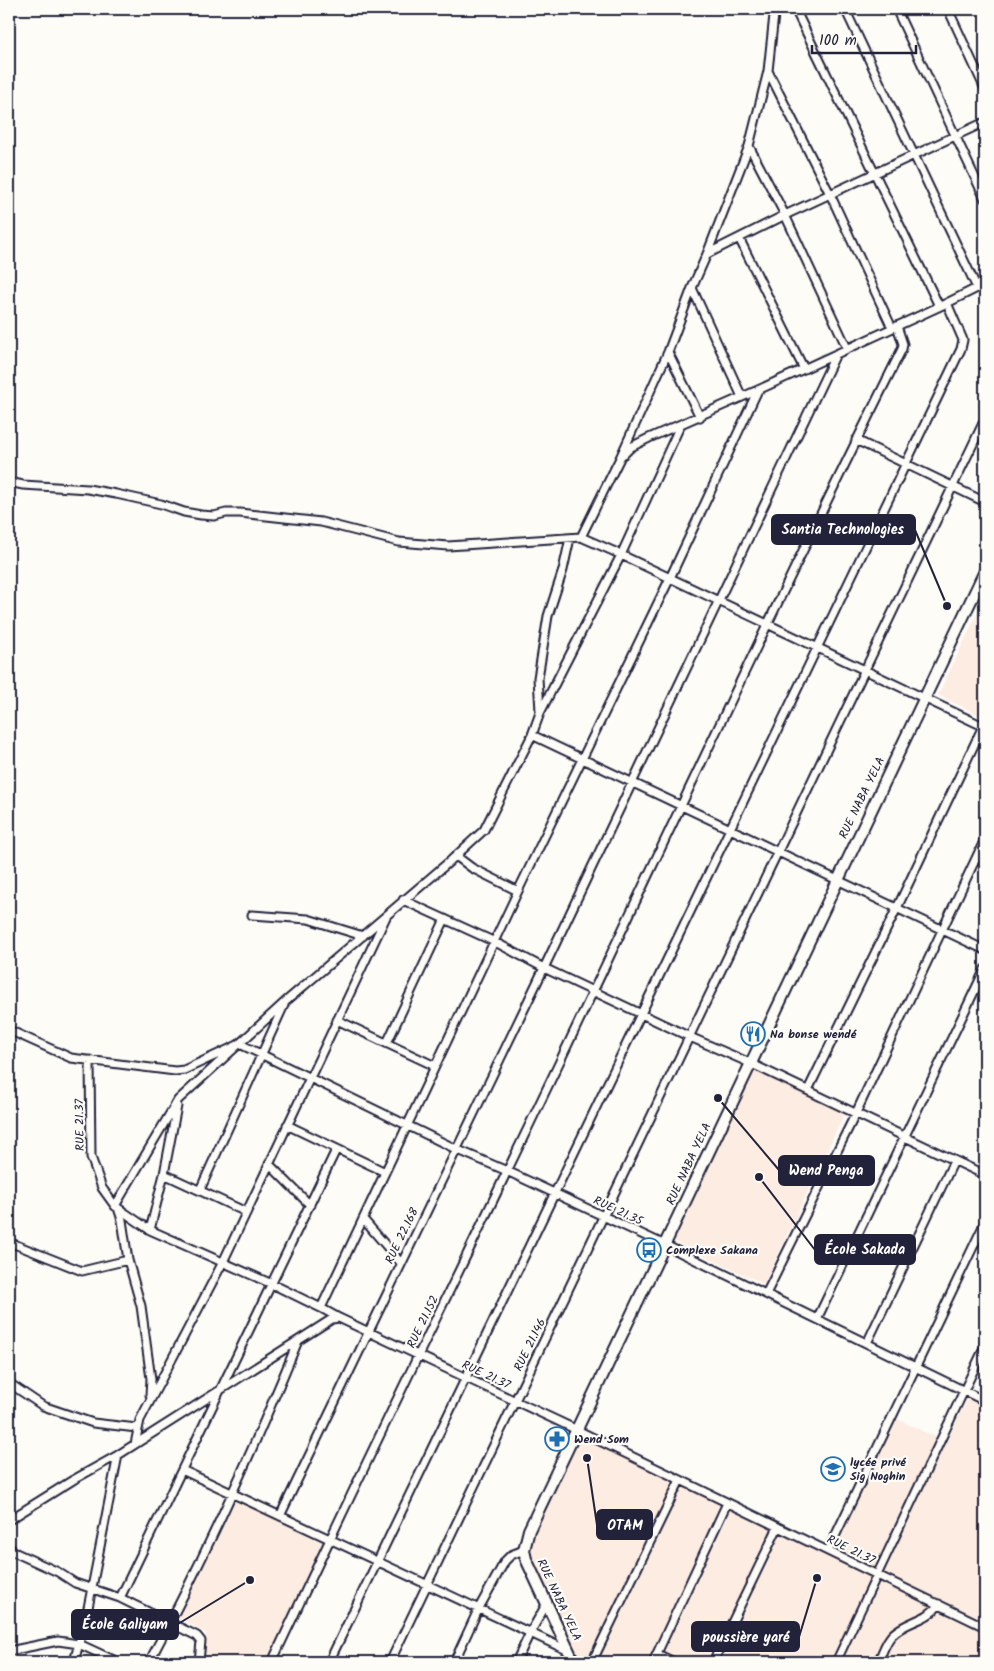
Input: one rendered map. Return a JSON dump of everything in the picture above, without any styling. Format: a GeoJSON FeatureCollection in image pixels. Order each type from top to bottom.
{"type":"FeatureCollection","features":[{"type":"Feature","properties":{"kind":"street"},"geometry":{"type":"LineString","coordinates":[[581,537],[620,458],[668,352],[749,146],[768,71],[776,9]]}},
{"type":"Feature","properties":{"kind":"street"},"geometry":{"type":"LineString","coordinates":[[795,9],[939,306]]}},
{"type":"Feature","properties":{"kind":"street"},"geometry":{"type":"LineString","coordinates":[[845,9],[977,288]]}},
{"type":"Feature","properties":{"kind":"street"},"geometry":{"type":"LineString","coordinates":[[896,9],[985,199]]}},
{"type":"Feature","properties":{"kind":"street"},"geometry":{"type":"LineString","coordinates":[[948,9],[985,89]]}},
{"type":"Feature","properties":{"kind":"street","name":"RUE 21.152"},"geometry":{"type":"LineString","coordinates":[[272,1662],[594,990],[680,805],[856,440],[902,349],[903,344],[895,327],[768,71]]}},
{"type":"Feature","properties":{"kind":"street"},"geometry":{"type":"LineString","coordinates":[[707,254],[785,215],[985,122]]}},
{"type":"Feature","properties":{"kind":"street"},"geometry":{"type":"LineString","coordinates":[[749,146],[785,215],[847,348]]}},
{"type":"Feature","properties":{"kind":"street"},"geometry":{"type":"LineString","coordinates":[[739,238],[804,369]]}},
{"type":"Feature","properties":{"kind":"street"},"geometry":{"type":"LineString","coordinates":[[620,458],[631,447],[804,369],[985,284]]}},
{"type":"Feature","properties":{"kind":"street"},"geometry":{"type":"LineString","coordinates":[[692,288],[742,397]]}},
{"type":"Feature","properties":{"kind":"street"},"geometry":{"type":"LineString","coordinates":[[329,1662],[468,1379],[963,344],[961,334],[947,303]]}},
{"type":"Feature","properties":{"kind":"street"},"geometry":{"type":"LineString","coordinates":[[668,352],[700,416]]}},
{"type":"Feature","properties":{"kind":"street","name":"RUE 22.168"},"geometry":{"type":"LineString","coordinates":[[280,1516],[544,968],[836,354]]}},
{"type":"Feature","properties":{"kind":"street"},"geometry":{"type":"LineString","coordinates":[[321,1308],[758,390]]}},
{"type":"Feature","properties":{"kind":"street","name":"RUE 21.146"},"geometry":{"type":"LineString","coordinates":[[390,1662],[985,419]]}},
{"type":"Feature","properties":{"kind":"street"},"geometry":{"type":"LineString","coordinates":[[150,1398],[151,1379],[141,1306],[128,1260],[122,1220],[117,1207],[178,1100],[285,1002],[484,830],[532,735],[540,713],[621,555],[680,426]]}},
{"type":"Feature","properties":{"kind":"street"},"geometry":{"type":"LineString","coordinates":[[856,440],[985,502]]}},
{"type":"Feature","properties":{"kind":"street"},"geometry":{"type":"LineString","coordinates":[[9,482],[23,485],[88,489],[161,504],[184,512],[214,516],[226,513],[240,513],[321,522],[399,542],[448,546],[581,537],[984,727],[808,1090]]}},
{"type":"Feature","properties":{"kind":"street"},"geometry":{"type":"LineString","coordinates":[[540,713],[538,678],[548,616],[570,538]]}},
{"type":"Feature","properties":{"kind":"street","name":"RUE NABA YELA"},"geometry":{"type":"LineString","coordinates":[[574,1662],[526,1559],[524,1550],[529,1530],[985,572]]}},
{"type":"Feature","properties":{"kind":"street"},"geometry":{"type":"LineString","coordinates":[[532,735],[985,950]]}},
{"type":"Feature","properties":{"kind":"street"},"geometry":{"type":"LineString","coordinates":[[766,1294],[856,1113],[985,839]]}},
{"type":"Feature","properties":{"kind":"street"},"geometry":{"type":"LineString","coordinates":[[456,856],[472,868],[518,891]]}},
{"type":"Feature","properties":{"kind":"street"},"geometry":{"type":"LineString","coordinates":[[403,900],[985,1175]]}},
{"type":"Feature","properties":{"kind":"street"},"geometry":{"type":"LineString","coordinates":[[252,915],[303,918],[363,936]]}},
{"type":"Feature","properties":{"kind":"street"},"geometry":{"type":"LineString","coordinates":[[134,1444],[137,1428],[150,1398],[223,1262],[387,915]]}},
{"type":"Feature","properties":{"kind":"street"},"geometry":{"type":"LineString","coordinates":[[387,1043],[444,918]]}},
{"type":"Feature","properties":{"kind":"street"},"geometry":{"type":"LineString","coordinates":[[817,1319],[985,969]]}},
{"type":"Feature","properties":{"kind":"street"},"geometry":{"type":"LineString","coordinates":[[200,1190],[285,1002]]}},
{"type":"Feature","properties":{"kind":"street"},"geometry":{"type":"LineString","coordinates":[[337,1020],[436,1066]]}},
{"type":"Feature","properties":{"kind":"street"},"geometry":{"type":"LineString","coordinates":[[9,1030],[71,1058],[175,1071],[184,1070],[240,1044]]}},
{"type":"Feature","properties":{"kind":"street","name":"RUE 21.35"},"geometry":{"type":"LineString","coordinates":[[240,1044],[456,1149],[665,1245],[985,1400]]}},
{"type":"Feature","properties":{"kind":"street","name":"RUE 21.37"},"geometry":{"type":"LineString","coordinates":[[90,1060],[91,1157],[102,1188],[117,1207],[150,1230],[272,1284],[368,1332],[577,1430],[985,1627]]}},
{"type":"Feature","properties":{"kind":"street"},"geometry":{"type":"LineString","coordinates":[[150,1230],[164,1174],[178,1100]]}},
{"type":"Feature","properties":{"kind":"street"},"geometry":{"type":"LineString","coordinates":[[287,1125],[385,1172]]}},
{"type":"Feature","properties":{"kind":"street"},"geometry":{"type":"LineString","coordinates":[[120,1598],[336,1150]]}},
{"type":"Feature","properties":{"kind":"street"},"geometry":{"type":"LineString","coordinates":[[867,1343],[954,1161]]}},
{"type":"Feature","properties":{"kind":"street"},"geometry":{"type":"LineString","coordinates":[[269,1164],[310,1205]]}},
{"type":"Feature","properties":{"kind":"street"},"geometry":{"type":"LineString","coordinates":[[164,1174],[246,1212]]}},
{"type":"Feature","properties":{"kind":"street"},"geometry":{"type":"LineString","coordinates":[[363,1219],[401,1263]]}},
{"type":"Feature","properties":{"kind":"street"},"geometry":{"type":"LineString","coordinates":[[828,1551],[985,1222]]}},
{"type":"Feature","properties":{"kind":"street"},"geometry":{"type":"LineString","coordinates":[[9,1242],[82,1271],[128,1260]]}},
{"type":"Feature","properties":{"kind":"street"},"geometry":{"type":"LineString","coordinates":[[9,1520],[73,1480],[118,1456],[332,1319],[339,1318]]}},
{"type":"Feature","properties":{"kind":"street"},"geometry":{"type":"LineString","coordinates":[[149,1662],[232,1493],[299,1340]]}},
{"type":"Feature","properties":{"kind":"street"},"geometry":{"type":"LineString","coordinates":[[836,1662],[985,1346]]}},
{"type":"Feature","properties":{"kind":"street"},"geometry":{"type":"LineString","coordinates":[[9,1383],[43,1406],[92,1423],[137,1428]]}},
{"type":"Feature","properties":{"kind":"street"},"geometry":{"type":"LineString","coordinates":[[74,1662],[88,1613],[118,1456]]}},
{"type":"Feature","properties":{"kind":"street"},"geometry":{"type":"LineString","coordinates":[[182,1470],[570,1651]]}},
{"type":"Feature","properties":{"kind":"street"},"geometry":{"type":"LineString","coordinates":[[592,1662],[680,1480]]}},
{"type":"Feature","properties":{"kind":"street"},"geometry":{"type":"LineString","coordinates":[[653,1662],[727,1503]]}},
{"type":"Feature","properties":{"kind":"street"},"geometry":{"type":"LineString","coordinates":[[712,1662],[778,1527]]}},
{"type":"Feature","properties":{"kind":"street"},"geometry":{"type":"LineString","coordinates":[[9,1547],[24,1558],[45,1565],[75,1583],[120,1598],[200,1639],[199,1662]]}},
{"type":"Feature","properties":{"kind":"street"},"geometry":{"type":"LineString","coordinates":[[454,1662],[479,1608],[505,1561],[511,1555],[524,1550]]}},
{"type":"Feature","properties":{"kind":"street"},"geometry":{"type":"LineString","coordinates":[[878,1662],[891,1635],[901,1628],[924,1618],[934,1611],[938,1604]]}},
{"type":"Feature","properties":{"kind":"street"},"geometry":{"type":"LineString","coordinates":[[516,1662],[546,1605]]}},
{"type":"Feature","properties":{"kind":"street"},"geometry":{"type":"LineString","coordinates":[[9,1651],[58,1640],[79,1644],[118,1662]]}},
{"type":"Feature","properties":{"kind":"street"},"geometry":{"type":"LineString","coordinates":[[657,1654],[674,1662]]}},
{"type":"Feature","properties":{"kind":"shaded area"},"geometry":{"type":"Polygon","coordinates":[[[985,598],[985,718],[938,695],[985,598]]]}},
{"type":"Feature","properties":{"kind":"shaded area"},"geometry":{"type":"Polygon","coordinates":[[[754,1069],[845,1112],[764,1284],[673,1241],[754,1069]]]}},
{"type":"Feature","properties":{"kind":"shaded area"},"geometry":{"type":"Polygon","coordinates":[[[969,1396],[985,1404],[985,1662],[716,1662],[779,1532],[829,1555],[895,1418],[946,1442],[969,1396]]]}},
{"type":"Feature","properties":{"kind":"shaded area"},"geometry":{"type":"Polygon","coordinates":[[[578,1435],[774,1528],[709,1662],[582,1662],[529,1553],[528,1546],[529,1539],[578,1435]]]}},
{"type":"Feature","properties":{"kind":"shaded area"},"geometry":{"type":"Polygon","coordinates":[[[233,1498],[323,1543],[266,1662],[204,1662],[206,1633],[178,1618],[233,1498]]]}},
{"type":"Feature","properties":{"kind":"place","name":"Santia Technologies"},"geometry":{"type":"Point","coordinates":[947,606]}},
{"type":"Feature","properties":{"kind":"place","name":"Na bonse wendé"},"geometry":{"type":"Point","coordinates":[753,1034]}},
{"type":"Feature","properties":{"kind":"place","name":"Wend Penga"},"geometry":{"type":"Point","coordinates":[718,1098]}},
{"type":"Feature","properties":{"kind":"place","name":"École Sakada"},"geometry":{"type":"Point","coordinates":[759,1177]}},
{"type":"Feature","properties":{"kind":"place","name":"Complexe Sakana"},"geometry":{"type":"Point","coordinates":[649,1250]}},
{"type":"Feature","properties":{"kind":"place","name":"Wend Som"},"geometry":{"type":"Point","coordinates":[557,1439]}},
{"type":"Feature","properties":{"kind":"place","name":"OTAM"},"geometry":{"type":"Point","coordinates":[587,1458]}},
{"type":"Feature","properties":{"kind":"place","name":"lycée privé Sig Noghin"},"geometry":{"type":"Point","coordinates":[833,1469]}},
{"type":"Feature","properties":{"kind":"place","name":"poussière yaré"},"geometry":{"type":"Point","coordinates":[817,1578]}},
{"type":"Feature","properties":{"kind":"place","name":"École Galiyam"},"geometry":{"type":"Point","coordinates":[250,1580]}}]}
